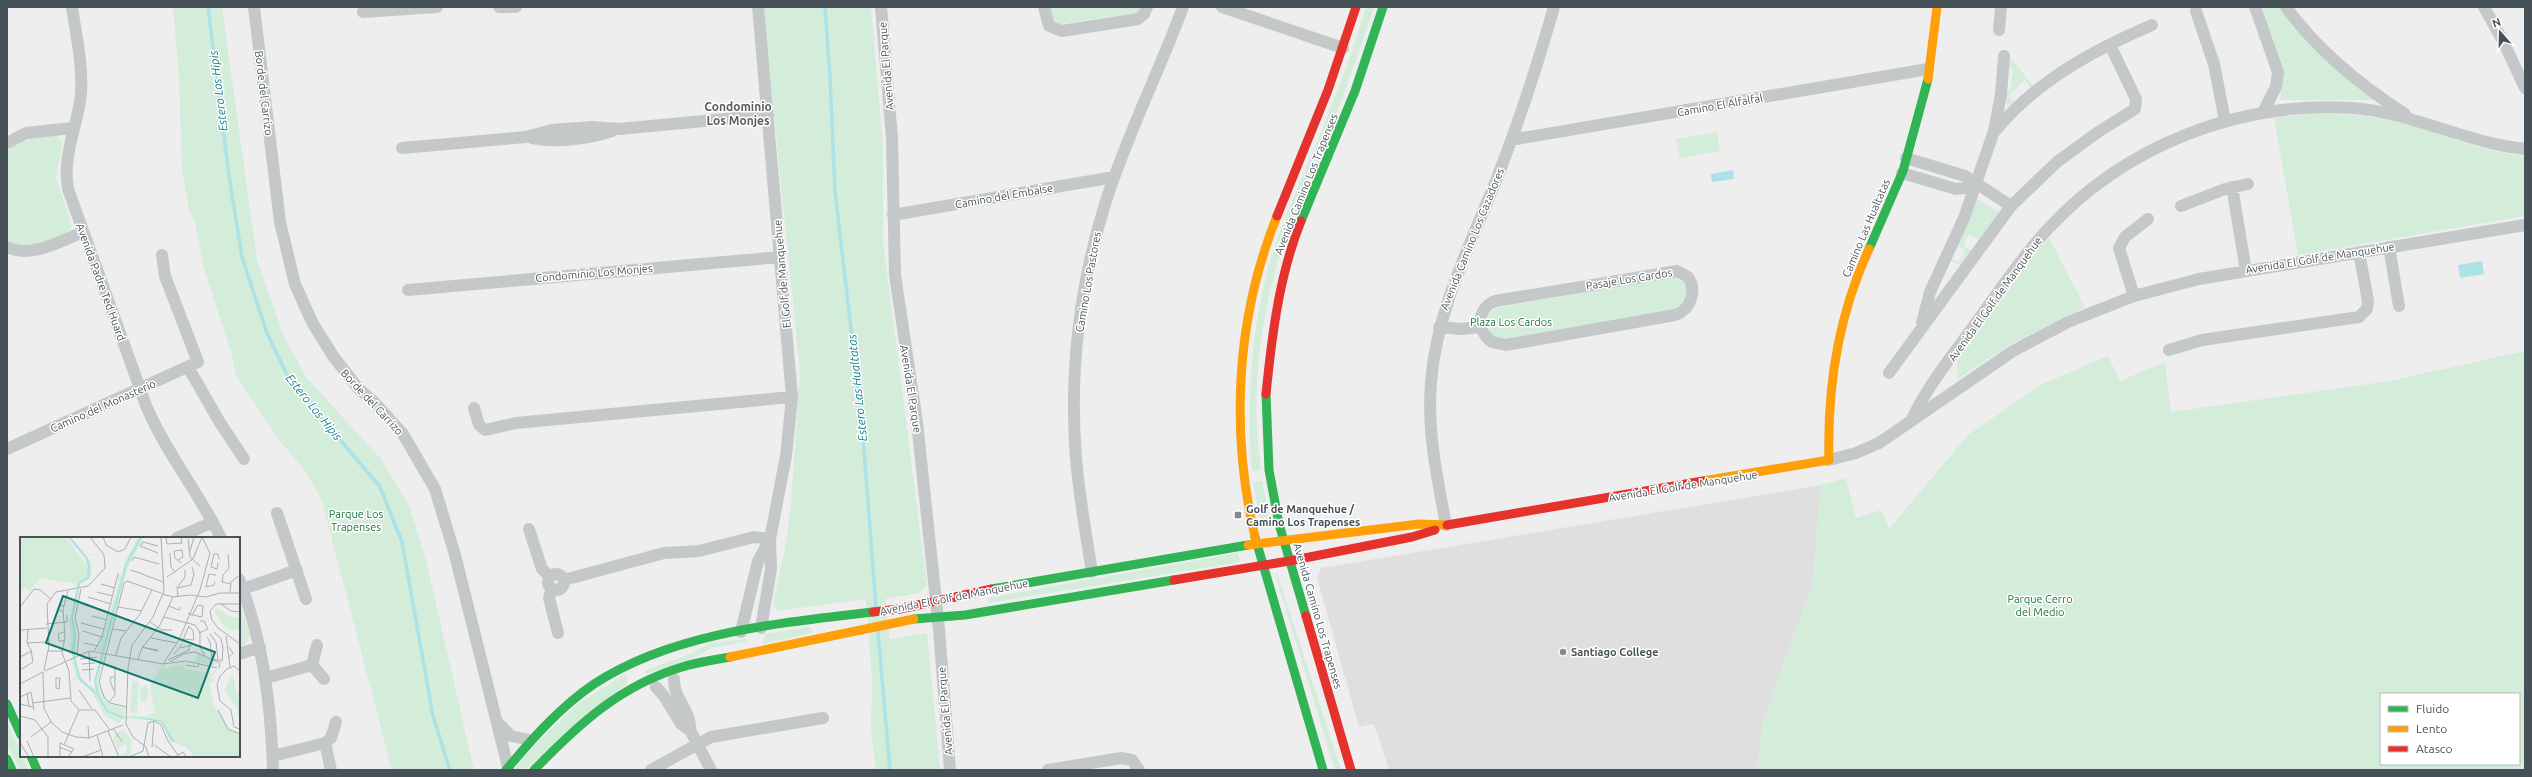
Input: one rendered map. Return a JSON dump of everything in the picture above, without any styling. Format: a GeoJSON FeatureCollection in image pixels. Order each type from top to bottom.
{"type":"FeatureCollection","features":[{"type":"Feature","properties":{"kind":"street","name":"Avenida Padre Ted Huard"},"geometry":{"type":"LineString","coordinates":[[72,7],[81,82],[80,101],[72,128],[66,158],[67,178],[83,232],[140,389],[162,438],[220,537]]}},
{"type":"Feature","properties":{"kind":"street","name":"Borde del Carrizo"},"geometry":{"type":"LineString","coordinates":[[254,7],[280,222],[296,284],[312,322],[332,356],[358,388],[375,403],[403,434],[435,489],[455,555],[498,722],[507,769]]}},
{"type":"Feature","properties":{"kind":"street"},"geometry":{"type":"LineString","coordinates":[[363,12],[437,7]]}},
{"type":"Feature","properties":{"kind":"street"},"geometry":{"type":"LineString","coordinates":[[499,7],[516,7]]}},
{"type":"Feature","properties":{"kind":"street","name":"El Golf de Manquehue"},"geometry":{"type":"LineString","coordinates":[[758,7],[792,397],[787,450],[770,539],[771,569],[758,635]]}},
{"type":"Feature","properties":{"kind":"street","name":"Avenida El Parque"},"geometry":{"type":"LineString","coordinates":[[881,7],[892,138],[893,214],[897,297],[917,422],[936,600],[950,770]]}},
{"type":"Feature","properties":{"kind":"street"},"geometry":{"type":"LineString","coordinates":[[1044,7],[1049,26],[1062,31],[1138,19],[1144,14],[1147,7]]}},
{"type":"Feature","properties":{"kind":"street","name":"Camino Los Pastores"},"geometry":{"type":"LineString","coordinates":[[1092,572],[1076,457],[1076,364],[1082,306],[1089,264],[1114,177],[1181,7]]}},
{"type":"Feature","properties":{"kind":"street"},"geometry":{"type":"LineString","coordinates":[[1222,7],[1343,48]]}},
{"type":"Feature","properties":{"kind":"street","name":"Avenida Camino Los Trapenses"},"geometry":{"type":"LineString","coordinates":[[1323,770],[1262,565],[1257,543],[1243,474],[1240,424],[1241,372],[1251,296],[1272,224],[1343,48],[1356,7]]}},
{"type":"Feature","properties":{"kind":"street","name":"Avenida Camino Los Trapenses"},"geometry":{"type":"LineString","coordinates":[[1351,770],[1283,539],[1262,474],[1266,421],[1267,372],[1272,330],[1282,281],[1297,232],[1356,91],[1383,7]]}},
{"type":"Feature","properties":{"kind":"street","name":"Avenida Camino Los Cazadores"},"geometry":{"type":"LineString","coordinates":[[1446,525],[1430,429],[1431,381],[1439,327],[1448,298],[1511,140],[1554,7]]}},
{"type":"Feature","properties":{"kind":"street","name":"Camino Las Hualtatas"},"geometry":{"type":"LineString","coordinates":[[1829,460],[1830,389],[1839,337],[1854,287],[1902,173],[1928,69],[1937,7]]}},
{"type":"Feature","properties":{"kind":"street"},"geometry":{"type":"LineString","coordinates":[[1999,30],[2001,7]]}},
{"type":"Feature","properties":{"kind":"street"},"geometry":{"type":"LineString","coordinates":[[2255,7],[2278,72],[2276,87],[2263,112]]}},
{"type":"Feature","properties":{"kind":"street"},"geometry":{"type":"LineString","coordinates":[[2286,7],[2313,40],[2344,69],[2413,119]]}},
{"type":"Feature","properties":{"kind":"street"},"geometry":{"type":"LineString","coordinates":[[2484,7],[2503,41],[2525,88]]}},
{"type":"Feature","properties":{"kind":"street"},"geometry":{"type":"LineString","coordinates":[[2196,10],[2214,64],[2226,121]]}},
{"type":"Feature","properties":{"kind":"street"},"geometry":{"type":"LineString","coordinates":[[1994,131],[2032,92],[2069,67],[2152,25]]}},
{"type":"Feature","properties":{"kind":"street"},"geometry":{"type":"LineString","coordinates":[[1889,373],[1921,327],[2011,206],[2056,162],[2098,132],[2135,109],[2136,99],[2110,45]]}},
{"type":"Feature","properties":{"kind":"street"},"geometry":{"type":"LineString","coordinates":[[1921,327],[1930,292],[1964,218],[1994,131],[2001,94],[2004,56]]}},
{"type":"Feature","properties":{"kind":"street","name":"Camino El Alfalfal"},"geometry":{"type":"LineString","coordinates":[[1511,140],[1928,69]]}},
{"type":"Feature","properties":{"kind":"street","name":"Avenida El Golf de Manquehue"},"geometry":{"type":"LineString","coordinates":[[1911,420],[1926,393],[2024,257],[2068,208],[2108,176],[2147,152],[2184,135],[2226,121],[2263,112],[2308,108],[2352,108],[2413,119],[2476,140],[2525,149]]}},
{"type":"Feature","properties":{"kind":"street"},"geometry":{"type":"LineString","coordinates":[[402,148],[526,137],[546,140],[589,137],[619,129],[768,115]]}},
{"type":"Feature","properties":{"kind":"street"},"geometry":{"type":"LineString","coordinates":[[7,142],[26,133],[72,128]]}},
{"type":"Feature","properties":{"kind":"street"},"geometry":{"type":"LineString","coordinates":[[1906,158],[1961,174],[2011,206]]}},
{"type":"Feature","properties":{"kind":"street"},"geometry":{"type":"LineString","coordinates":[[1902,173],[1956,189],[1965,188],[1975,183]]}},
{"type":"Feature","properties":{"kind":"street","name":"Camino del Embalse"},"geometry":{"type":"LineString","coordinates":[[893,214],[1114,177]]}},
{"type":"Feature","properties":{"kind":"street"},"geometry":{"type":"LineString","coordinates":[[2181,206],[2232,187],[2248,184]]}},
{"type":"Feature","properties":{"kind":"street"},"geometry":{"type":"LineString","coordinates":[[2232,187],[2246,271]]}},
{"type":"Feature","properties":{"kind":"street"},"geometry":{"type":"LineString","coordinates":[[2134,296],[2119,248],[2125,237],[2148,219]]}},
{"type":"Feature","properties":{"kind":"street","name":"Avenida El Golf de Manquehue"},"geometry":{"type":"LineString","coordinates":[[507,769],[530,740],[581,694],[612,673],[648,655],[690,641],[741,632],[758,635],[809,620],[850,617],[900,609],[936,600],[1257,543],[1403,526],[1446,525],[1829,460],[1856,453],[1879,443],[1911,420],[1932,408],[1983,370],[2029,342],[2081,316],[2134,296],[2177,284],[2246,271],[2525,225]]}},
{"type":"Feature","properties":{"kind":"street"},"geometry":{"type":"LineString","coordinates":[[7,248],[22,252],[33,251],[83,232]]}},
{"type":"Feature","properties":{"kind":"street"},"geometry":{"type":"LineString","coordinates":[[2389,247],[2399,306]]}},
{"type":"Feature","properties":{"kind":"street"},"geometry":{"type":"LineString","coordinates":[[2169,350],[2202,340],[2359,317],[2367,309],[2368,301],[2358,252]]}},
{"type":"Feature","properties":{"kind":"street"},"geometry":{"type":"LineString","coordinates":[[162,255],[165,276],[193,364],[219,421],[244,459]]}},
{"type":"Feature","properties":{"kind":"street","name":"Condominio Los Monjes"},"geometry":{"type":"LineString","coordinates":[[408,290],[780,257]]}},
{"type":"Feature","properties":{"kind":"street","name":"Pasaje Los Cardos"},"geometry":{"type":"LineString","coordinates":[[1672,272],[1685,274],[1692,284],[1690,303],[1683,312],[1675,315],[1506,345],[1492,342],[1486,337],[1482,327],[1481,313],[1487,305],[1495,301],[1672,272]]}},
{"type":"Feature","properties":{"kind":"street"},"geometry":{"type":"LineString","coordinates":[[1439,327],[1461,329],[1482,327]]}},
{"type":"Feature","properties":{"kind":"street","name":"Camino del Monasterio"},"geometry":{"type":"LineString","coordinates":[[7,449],[193,364]]}},
{"type":"Feature","properties":{"kind":"street"},"geometry":{"type":"LineString","coordinates":[[474,408],[479,425],[485,430],[516,423],[792,397]]}},
{"type":"Feature","properties":{"kind":"street"},"geometry":{"type":"LineString","coordinates":[[1243,474],[1262,474]]}},
{"type":"Feature","properties":{"kind":"street"},"geometry":{"type":"LineString","coordinates":[[277,513],[306,599]]}},
{"type":"Feature","properties":{"kind":"street"},"geometry":{"type":"LineString","coordinates":[[179,537],[213,522]]}},
{"type":"Feature","properties":{"kind":"street","name":"Avenida El Golf de Manquehue"},"geometry":{"type":"LineString","coordinates":[[534,770],[589,715],[639,676],[718,658],[819,640],[852,630],[902,621],[965,616],[1289,561],[1412,537],[1446,525]]}},
{"type":"Feature","properties":{"kind":"street"},"geometry":{"type":"LineString","coordinates":[[530,529],[542,568],[551,582],[560,588],[564,580],[664,553],[699,551],[754,538],[770,539]]}},
{"type":"Feature","properties":{"kind":"street","name":"El Golf de Manquehue"},"geometry":{"type":"LineString","coordinates":[[741,632],[756,569],[770,539]]}},
{"type":"Feature","properties":{"kind":"street"},"geometry":{"type":"LineString","coordinates":[[273,770],[266,678],[260,647],[241,584],[297,570]]}},
{"type":"Feature","properties":{"kind":"street"},"geometry":{"type":"LineString","coordinates":[[551,582],[549,598],[558,633]]}},
{"type":"Feature","properties":{"kind":"street"},"geometry":{"type":"LineString","coordinates":[[718,658],[758,635]]}},
{"type":"Feature","properties":{"kind":"street"},"geometry":{"type":"LineString","coordinates":[[312,665],[317,645]]}},
{"type":"Feature","properties":{"kind":"street"},"geometry":{"type":"LineString","coordinates":[[240,654],[260,647]]}},
{"type":"Feature","properties":{"kind":"street"},"geometry":{"type":"LineString","coordinates":[[648,655],[639,676],[656,687],[664,696],[681,724],[690,730]]}},
{"type":"Feature","properties":{"kind":"street"},"geometry":{"type":"LineString","coordinates":[[266,678],[312,665]]}},
{"type":"Feature","properties":{"kind":"street"},"geometry":{"type":"LineString","coordinates":[[312,665],[324,679]]}},
{"type":"Feature","properties":{"kind":"street"},"geometry":{"type":"LineString","coordinates":[[656,687],[665,686],[674,679],[682,667]]}},
{"type":"Feature","properties":{"kind":"street"},"geometry":{"type":"LineString","coordinates":[[674,679],[675,690],[689,718],[690,730],[711,770]]}},
{"type":"Feature","properties":{"kind":"street"},"geometry":{"type":"LineString","coordinates":[[7,704],[20,732]]}},
{"type":"Feature","properties":{"kind":"street"},"geometry":{"type":"LineString","coordinates":[[651,770],[721,734],[823,718]]}},
{"type":"Feature","properties":{"kind":"street"},"geometry":{"type":"LineString","coordinates":[[273,756],[325,743],[331,738],[336,722]]}},
{"type":"Feature","properties":{"kind":"street","name":"Borde del Carrizo"},"geometry":{"type":"LineString","coordinates":[[498,722],[511,736],[530,740]]}},
{"type":"Feature","properties":{"kind":"street"},"geometry":{"type":"LineString","coordinates":[[325,743],[332,770]]}},
{"type":"Feature","properties":{"kind":"street"},"geometry":{"type":"LineString","coordinates":[[31,757],[37,770]]}},
{"type":"Feature","properties":{"kind":"street"},"geometry":{"type":"LineString","coordinates":[[1048,770],[1121,758],[1132,760],[1139,770]]}},
{"type":"Feature","properties":{"kind":"street"},"geometry":{"type":"LineString","coordinates":[[7,759],[12,770]]}},
{"type":"Feature","properties":{"kind":"shaded area","name":"Santiago College"},"geometry":{"type":"Polygon","coordinates":[[[1821,485],[1813,582],[1763,723],[1757,770],[1389,770],[1374,724],[1359,727],[1317,578],[1321,568],[1821,485]]]}},
{"type":"Feature","properties":{"kind":"green space","name":"Parque Los Trapenses"},"geometry":{"type":"Polygon","coordinates":[[[173,7],[222,7],[257,260],[283,334],[306,377],[381,459],[409,506],[425,556],[474,770],[392,770],[322,501],[306,472],[276,436],[236,376],[232,355],[204,268],[195,223],[189,209],[182,170],[179,79],[173,7]]]}},
{"type":"Feature","properties":{"kind":"green space"},"geometry":{"type":"Polygon","coordinates":[[[763,7],[871,7],[883,148],[883,241],[927,586],[919,593],[885,599],[890,639],[927,633],[940,770],[876,770],[871,729],[872,680],[866,599],[777,611],[773,604],[786,544],[791,504],[800,371],[763,7]]]}},
{"type":"Feature","properties":{"kind":"green space"},"geometry":{"type":"Polygon","coordinates":[[[1050,7],[1141,7],[1137,13],[1060,24],[1053,21],[1050,7]]]}},
{"type":"Feature","properties":{"kind":"green space"},"geometry":{"type":"Polygon","coordinates":[[[1366,7],[1374,7],[1340,106],[1288,233],[1270,290],[1258,367],[1257,419],[1261,470],[1253,472],[1251,468],[1250,443],[1250,394],[1254,346],[1261,297],[1275,246],[1346,68],[1366,7]]]}},
{"type":"Feature","properties":{"kind":"green space"},"geometry":{"type":"Polygon","coordinates":[[[2262,7],[2280,7],[2316,51],[2374,100],[2280,100],[2283,68],[2262,7]]]}},
{"type":"Feature","properties":{"kind":"green space"},"geometry":{"type":"Polygon","coordinates":[[[2011,58],[2033,86],[2031,88],[2025,80],[2009,95],[2014,102],[2007,106],[2006,92],[2011,88],[2013,70],[2009,66],[2011,58]]]}},
{"type":"Feature","properties":{"kind":"green space"},"geometry":{"type":"Polygon","coordinates":[[[2306,114],[2352,115],[2387,119],[2414,126],[2477,147],[2525,156],[2525,216],[2298,255],[2274,118],[2306,114]]]}},
{"type":"Feature","properties":{"kind":"green space"},"geometry":{"type":"Polygon","coordinates":[[[1717,132],[1720,151],[1680,158],[1676,139],[1717,132]]]}},
{"type":"Feature","properties":{"kind":"green space"},"geometry":{"type":"Polygon","coordinates":[[[54,134],[63,141],[56,176],[72,227],[69,231],[56,238],[40,244],[16,246],[7,241],[7,152],[19,140],[54,134]]]}},
{"type":"Feature","properties":{"kind":"green space"},"geometry":{"type":"Polygon","coordinates":[[[1977,199],[1999,212],[1979,239],[1969,234],[1963,246],[1971,250],[1960,265],[1951,261],[1948,267],[1946,267],[1950,259],[1959,262],[1965,250],[1957,245],[1977,199]]]}},
{"type":"Feature","properties":{"kind":"green space"},"geometry":{"type":"Polygon","coordinates":[[[2049,238],[2085,307],[2009,345],[1958,379],[1957,361],[2025,267],[2049,238]]]}},
{"type":"Feature","properties":{"kind":"green space","name":"Plaza Los Cardos"},"geometry":{"type":"Polygon","coordinates":[[[1672,277],[1685,282],[1686,286],[1684,300],[1676,309],[1501,340],[1497,340],[1490,333],[1488,315],[1496,308],[1672,277]]]}},
{"type":"Feature","properties":{"kind":"green space","name":"Parque Cerro del Medio"},"geometry":{"type":"Polygon","coordinates":[[[2525,351],[2525,770],[1757,770],[1763,723],[1813,582],[1821,485],[1846,478],[1856,518],[1881,510],[1889,529],[1968,435],[2042,384],[2108,356],[2120,381],[2165,362],[2171,412],[2390,381],[2525,351]]]}},
{"type":"Feature","properties":{"kind":"green space"},"geometry":{"type":"Polygon","coordinates":[[[1262,481],[1270,523],[1261,525],[1253,482],[1262,481]]]}},
{"type":"Feature","properties":{"kind":"green space"},"geometry":{"type":"Polygon","coordinates":[[[1238,553],[1240,562],[989,603],[988,598],[1238,553]]]}},
{"type":"Feature","properties":{"kind":"green space"},"geometry":{"type":"Polygon","coordinates":[[[1277,573],[1341,770],[1335,770],[1275,574],[1277,573]]]}},
{"type":"Feature","properties":{"kind":"green space"},"geometry":{"type":"Polygon","coordinates":[[[240,603],[250,636],[245,645],[240,647],[240,603]]]}},
{"type":"Feature","properties":{"kind":"green space"},"geometry":{"type":"Polygon","coordinates":[[[808,627],[812,628],[812,633],[762,644],[765,634],[808,627]]]}},
{"type":"Feature","properties":{"kind":"green space"},"geometry":{"type":"Polygon","coordinates":[[[748,639],[745,642],[711,648],[695,657],[646,674],[644,671],[692,653],[711,643],[748,639]]]}},
{"type":"Feature","properties":{"kind":"green space"},"geometry":{"type":"Polygon","coordinates":[[[626,673],[627,683],[528,767],[516,770],[517,763],[575,706],[626,673]]]}},
{"type":"Feature","properties":{"kind":"green space"},"geometry":{"type":"Polygon","coordinates":[[[7,722],[20,750],[20,757],[23,757],[29,770],[19,770],[7,743],[7,722]]]}},
{"type":"Feature","properties":{"kind":"water"},"geometry":{"type":"Polygon","coordinates":[[[1733,170],[1734,179],[1712,182],[1711,174],[1733,170]]]}},
{"type":"Feature","properties":{"kind":"water"},"geometry":{"type":"Polygon","coordinates":[[[2482,261],[2484,274],[2460,278],[2458,265],[2482,261]]]}},
{"type":"Feature","properties":{"kind":"waterway","name":"Estero Los Hipis"},"geometry":{"type":"LineString","coordinates":[[208,7],[229,176],[242,257],[267,333],[289,379],[380,487],[402,542],[433,716],[450,770]]}},
{"type":"Feature","properties":{"kind":"waterway","name":"Estero Las Hualtatas"},"geometry":{"type":"LineString","coordinates":[[825,7],[835,191],[862,424],[876,607]]}},
{"type":"Feature","properties":{"kind":"waterway","name":"Estero Las Hualtatas"},"geometry":{"type":"LineString","coordinates":[[878,632],[890,770]]}},
{"type":"Feature","properties":{"kind":"traffic: fast"},"geometry":{"type":"LineString","coordinates":[[1301,221],[1355,91],[1383,7]]}},
{"type":"Feature","properties":{"kind":"traffic: fast"},"geometry":{"type":"LineString","coordinates":[[1869,249],[1903,171],[1928,79]]}},
{"type":"Feature","properties":{"kind":"traffic: fast"},"geometry":{"type":"LineString","coordinates":[[1266,394],[1269,470],[1279,524],[1306,616]]}},
{"type":"Feature","properties":{"kind":"traffic: fast"},"geometry":{"type":"LineString","coordinates":[[1255,537],[1323,770]]}},
{"type":"Feature","properties":{"kind":"traffic: fast"},"geometry":{"type":"LineString","coordinates":[[992,589],[1248,545]]}},
{"type":"Feature","properties":{"kind":"traffic: fast"},"geometry":{"type":"LineString","coordinates":[[914,619],[965,615],[1174,580]]}},
{"type":"Feature","properties":{"kind":"traffic: fast"},"geometry":{"type":"LineString","coordinates":[[506,770],[536,735],[558,713],[594,684],[625,666],[658,652],[693,641],[729,633],[765,626],[873,612]]}},
{"type":"Feature","properties":{"kind":"traffic: fast"},"geometry":{"type":"LineString","coordinates":[[534,770],[567,738],[601,709],[638,685],[659,675],[688,665],[730,657]]}},
{"type":"Feature","properties":{"kind":"traffic: fast"},"geometry":{"type":"LineString","coordinates":[[7,704],[20,733]]}},
{"type":"Feature","properties":{"kind":"traffic: fast"},"geometry":{"type":"LineString","coordinates":[[31,757],[37,770]]}},
{"type":"Feature","properties":{"kind":"traffic: fast"},"geometry":{"type":"LineString","coordinates":[[7,759],[12,770]]}},
{"type":"Feature","properties":{"kind":"traffic: slow"},"geometry":{"type":"LineString","coordinates":[[1928,79],[1937,7]]}},
{"type":"Feature","properties":{"kind":"traffic: slow"},"geometry":{"type":"LineString","coordinates":[[1255,537],[1247,497],[1242,456],[1240,415],[1241,375],[1245,334],[1253,294],[1263,255],[1277,216]]}},
{"type":"Feature","properties":{"kind":"traffic: slow"},"geometry":{"type":"LineString","coordinates":[[1703,481],[1829,460],[1830,406],[1837,352],[1849,300],[1869,249]]}},
{"type":"Feature","properties":{"kind":"traffic: slow"},"geometry":{"type":"LineString","coordinates":[[1248,545],[1419,524],[1447,525]]}},
{"type":"Feature","properties":{"kind":"traffic: slow"},"geometry":{"type":"LineString","coordinates":[[730,657],[914,619]]}},
{"type":"Feature","properties":{"kind":"traffic: jam"},"geometry":{"type":"LineString","coordinates":[[1277,216],[1328,90],[1356,7]]}},
{"type":"Feature","properties":{"kind":"traffic: jam"},"geometry":{"type":"LineString","coordinates":[[1266,394],[1274,328],[1282,284],[1293,242],[1301,221]]}},
{"type":"Feature","properties":{"kind":"traffic: jam"},"geometry":{"type":"LineString","coordinates":[[1447,525],[1703,481]]}},
{"type":"Feature","properties":{"kind":"traffic: jam"},"geometry":{"type":"LineString","coordinates":[[1174,580],[1289,561],[1412,537],[1435,530]]}},
{"type":"Feature","properties":{"kind":"traffic: jam"},"geometry":{"type":"LineString","coordinates":[[873,612],[900,609],[992,589]]}},
{"type":"Feature","properties":{"kind":"traffic: jam"},"geometry":{"type":"LineString","coordinates":[[1306,616],[1351,770]]}},
{"type":"Feature","properties":{"kind":"place","name":"Golf de Manquehue / Camino Los Trapenses"},"geometry":{"type":"Point","coordinates":[1238,515]}},
{"type":"Feature","properties":{"kind":"place","name":"Santiago College"},"geometry":{"type":"Point","coordinates":[1563,652]}},
{"type":"Feature","properties":{"kind":"district","name":"Condominio Los Monjes"},"geometry":{"type":"Point","coordinates":[738,113]}}]}
